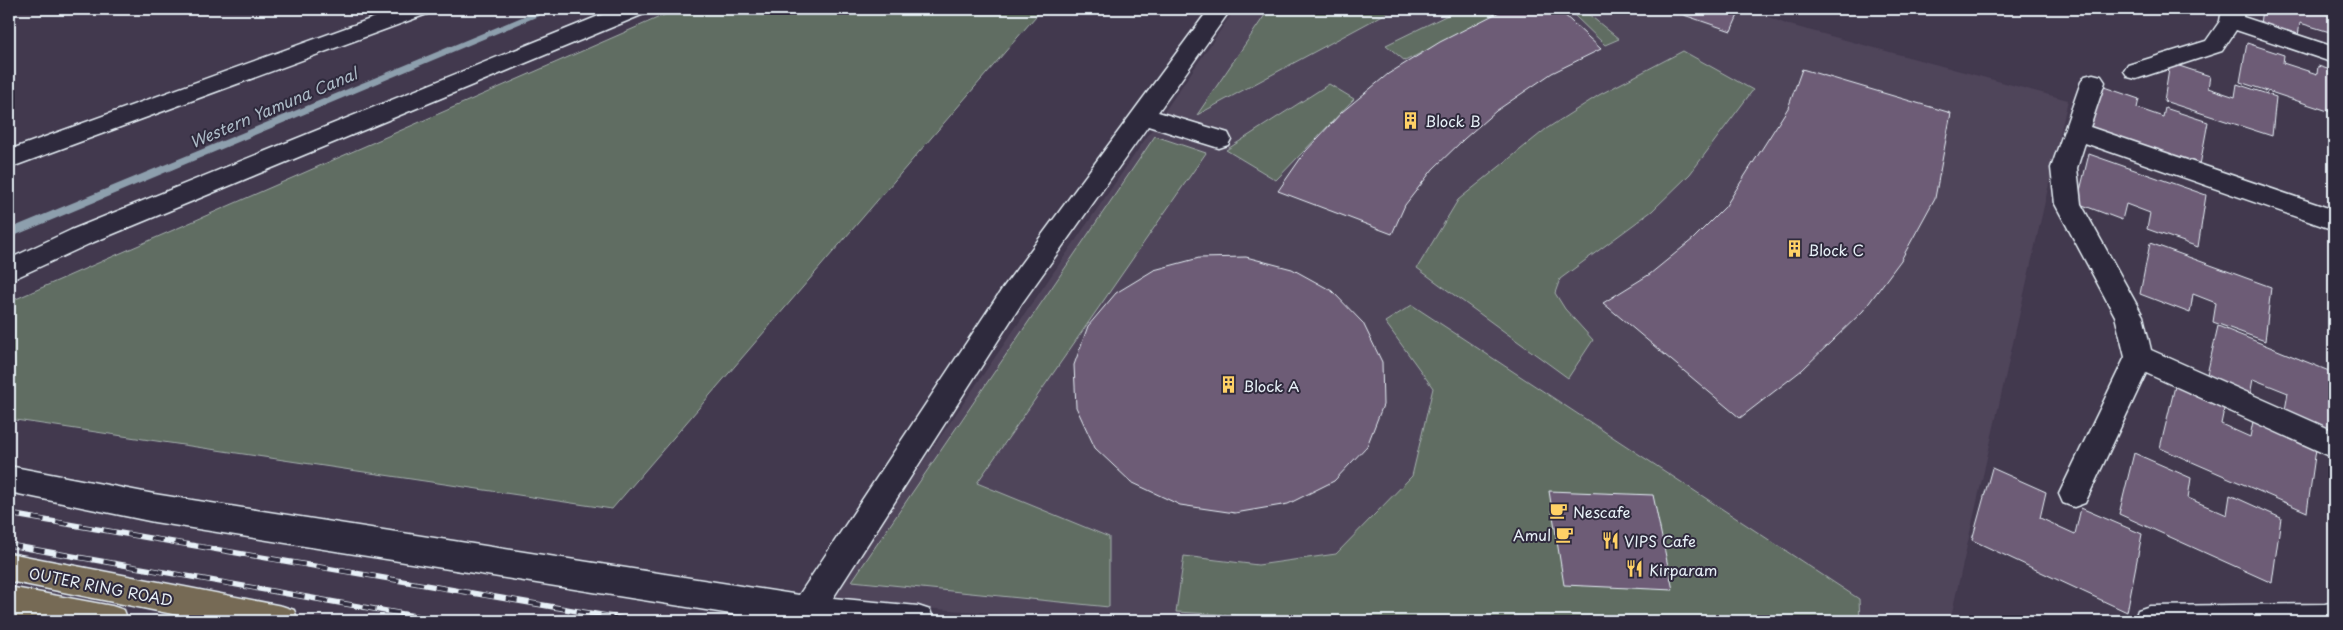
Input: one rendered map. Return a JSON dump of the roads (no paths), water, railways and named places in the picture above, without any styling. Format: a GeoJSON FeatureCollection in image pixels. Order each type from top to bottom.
{"type":"FeatureCollection","features":[{"type":"Feature","properties":{"kind":"main road","name":"OUTER RING ROAD"},"geometry":{"type":"LineString","coordinates":[[9,568],[282,621]]}},
{"type":"Feature","properties":{"kind":"main road"},"geometry":{"type":"LineString","coordinates":[[9,602],[112,621]]}},
{"type":"Feature","properties":{"kind":"street"},"geometry":{"type":"LineString","coordinates":[[9,159],[419,9]]}},
{"type":"Feature","properties":{"kind":"street"},"geometry":{"type":"LineString","coordinates":[[9,270],[80,236],[636,9]]}},
{"type":"Feature","properties":{"kind":"street"},"geometry":{"type":"LineString","coordinates":[[803,616],[1012,296],[1220,9]]}},
{"type":"Feature","properties":{"kind":"street"},"geometry":{"type":"LineString","coordinates":[[2136,71],[2214,46],[2232,15],[2334,55]]}},
{"type":"Feature","properties":{"kind":"street"},"geometry":{"type":"LineString","coordinates":[[2074,494],[2139,357],[2129,316],[2068,204],[2064,168],[2093,82]]}},
{"type":"Feature","properties":{"kind":"street"},"geometry":{"type":"LineString","coordinates":[[1142,116],[1219,139]]}},
{"type":"Feature","properties":{"kind":"street"},"geometry":{"type":"LineString","coordinates":[[2075,131],[2334,220]]}},
{"type":"Feature","properties":{"kind":"street"},"geometry":{"type":"LineString","coordinates":[[2139,357],[2334,445]]}},
{"type":"Feature","properties":{"kind":"street"},"geometry":{"type":"LineString","coordinates":[[9,479],[163,510],[803,616],[918,621]]}},
{"type":"Feature","properties":{"kind":"street"},"geometry":{"type":"LineString","coordinates":[[2150,621],[2325,619],[2334,617]]}},
{"type":"Feature","properties":{"kind":"waterway","name":"Western Yamuna Canal"},"geometry":{"type":"LineString","coordinates":[[9,234],[550,9]]}},
{"type":"Feature","properties":{"kind":"railway"},"geometry":{"type":"LineString","coordinates":[[9,514],[636,621]]}},
{"type":"Feature","properties":{"kind":"railway"},"geometry":{"type":"LineString","coordinates":[[9,545],[443,621]]}},
{"type":"Feature","properties":{"kind":"place","name":"Block B"},"geometry":{"type":"Point","coordinates":[1411,120]}},
{"type":"Feature","properties":{"kind":"place","name":"Block C"},"geometry":{"type":"Point","coordinates":[1794,249]}},
{"type":"Feature","properties":{"kind":"place","name":"Block A"},"geometry":{"type":"Point","coordinates":[1229,385]}},
{"type":"Feature","properties":{"kind":"place","name":"Nescafe"},"geometry":{"type":"Point","coordinates":[1559,511]}},
{"type":"Feature","properties":{"kind":"place","name":"Amul"},"geometry":{"type":"Point","coordinates":[1565,534]}},
{"type":"Feature","properties":{"kind":"place","name":"VIPS Cafe"},"geometry":{"type":"Point","coordinates":[1610,540]}},
{"type":"Feature","properties":{"kind":"place","name":"Kirparam"},"geometry":{"type":"Point","coordinates":[1635,569]}}]}
